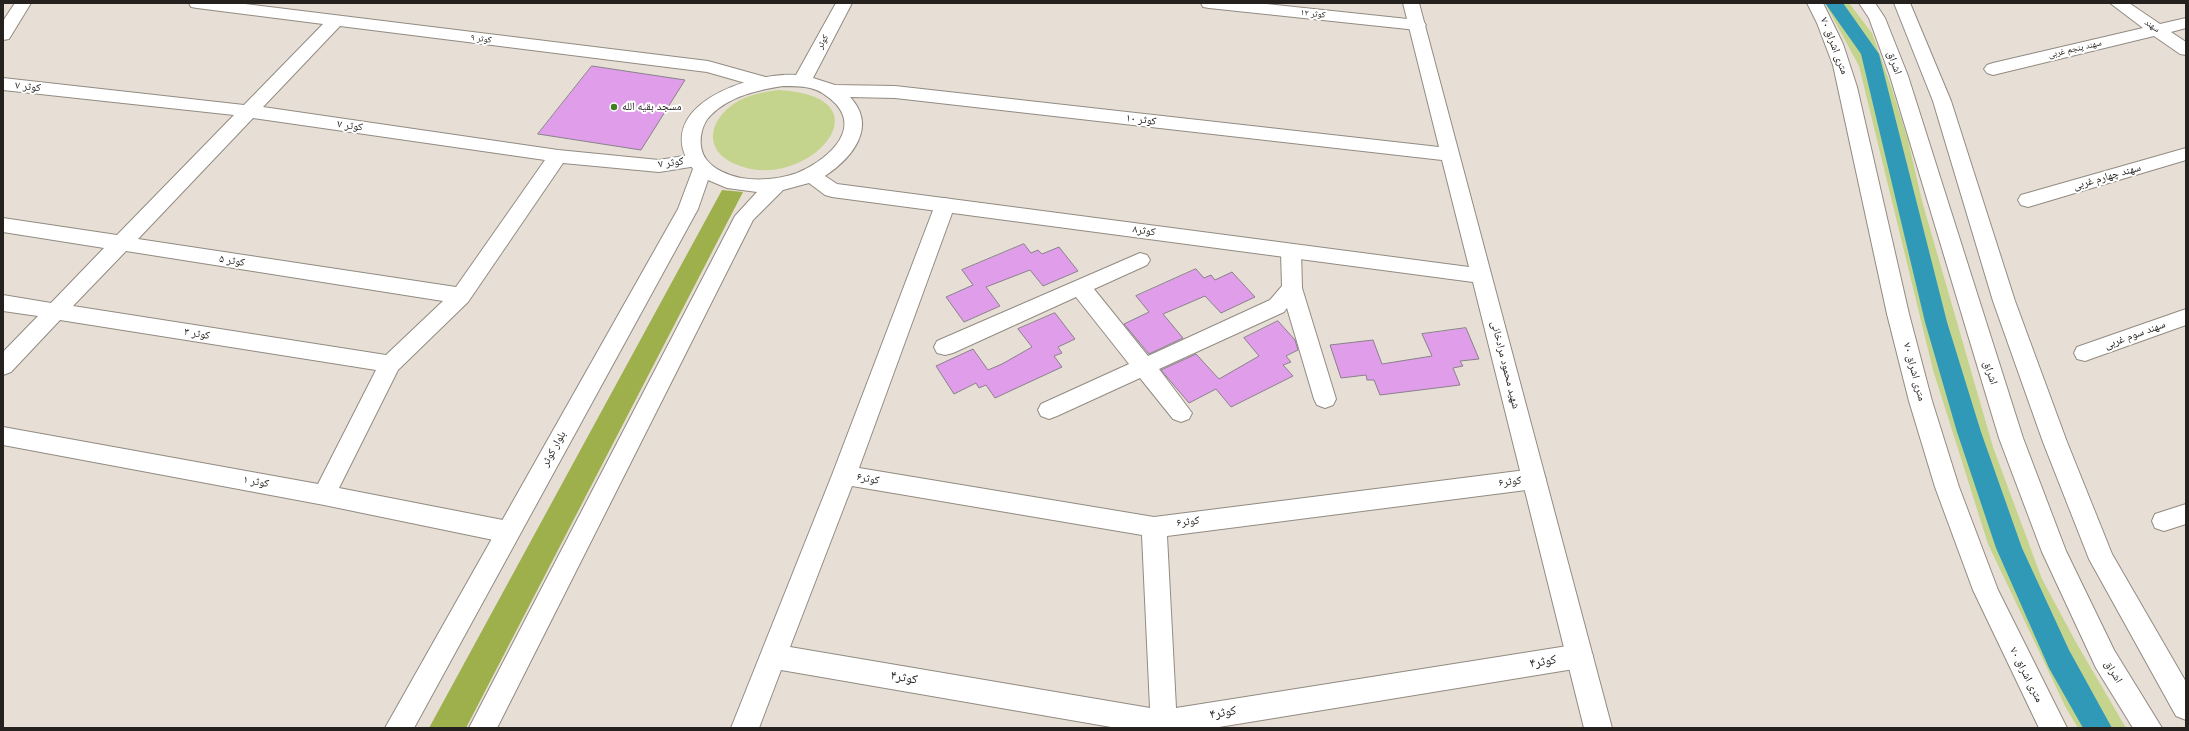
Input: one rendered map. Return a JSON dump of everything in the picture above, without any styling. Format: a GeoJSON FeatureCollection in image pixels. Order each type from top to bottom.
{"type":"FeatureCollection","features":[{"type":"Feature","properties":{"kind":"street"},"geometry":{"type":"LineString","coordinates":[[3,34],[23,3]]}},
{"type":"Feature","properties":{"kind":"street","name":"کوثر ۹"},"geometry":{"type":"LineString","coordinates":[[197,3],[229,5],[708,67],[763,82]]}},
{"type":"Feature","properties":{"kind":"street","name":"کوثر"},"geometry":{"type":"LineString","coordinates":[[802,81],[844,3]]}},
{"type":"Feature","properties":{"kind":"street","name":"کوثر ۱۲"},"geometry":{"type":"LineString","coordinates":[[1209,3],[1417,25]]}},
{"type":"Feature","properties":{"kind":"street","name":"شهید محمود مرادخانی"},"geometry":{"type":"LineString","coordinates":[[1411,3],[1598,728]]}},
{"type":"Feature","properties":{"kind":"street","name":"۷۰ متری اشراق"},"geometry":{"type":"LineString","coordinates":[[1815,3],[1823,16],[1845,70],[1873,208],[1898,316],[1928,427],[1967,544],[2015,658],[2053,728]]}},
{"type":"Feature","properties":{"kind":"street","name":"اشراق"},"geometry":{"type":"LineString","coordinates":[[1867,3],[1877,18],[1898,76],[2011,438],[2054,552],[2105,659],[2148,728]]}},
{"type":"Feature","properties":{"kind":"street"},"geometry":{"type":"LineString","coordinates":[[1902,3],[1942,101],[2004,301],[2055,442],[2101,559],[2186,706]]}},
{"type":"Feature","properties":{"kind":"street","name":"سهند"},"geometry":{"type":"LineString","coordinates":[[2118,3],[2186,50]]}},
{"type":"Feature","properties":{"kind":"street"},"geometry":{"type":"LineString","coordinates":[[3,366],[336,20]]}},
{"type":"Feature","properties":{"kind":"street","name":"سهند پنجم غربی"},"geometry":{"type":"LineString","coordinates":[[1993,69],[2186,23]]}},
{"type":"Feature","properties":{"kind":"street"},"geometry":{"type":"LineString","coordinates":[[802,81],[832,91],[844,100],[852,112],[854,125],[851,138],[842,152],[829,164],[811,174],[776,184],[754,186],[734,183],[716,177],[699,164],[691,147],[692,133],[698,119],[709,106],[743,87],[763,82],[802,81]]}},
{"type":"Feature","properties":{"kind":"street","name":"کوثر ۷"},"geometry":{"type":"LineString","coordinates":[[3,84],[248,111],[558,156],[659,166],[699,164]]}},
{"type":"Feature","properties":{"kind":"street","name":"کوثر ۱۰"},"geometry":{"type":"LineString","coordinates":[[832,91],[895,92],[1450,156]]}},
{"type":"Feature","properties":{"kind":"street","name":"سهند چهارم غربی"},"geometry":{"type":"LineString","coordinates":[[2028,200],[2186,154]]}},
{"type":"Feature","properties":{"kind":"street"},"geometry":{"type":"LineString","coordinates":[[324,495],[390,364],[461,296],[558,156]]}},
{"type":"Feature","properties":{"kind":"street","name":"بلوار کوثر"},"geometry":{"type":"LineString","coordinates":[[399,728],[688,209],[699,164]]}},
{"type":"Feature","properties":{"kind":"street","name":"کوثر۸"},"geometry":{"type":"LineString","coordinates":[[811,174],[832,190],[1482,276]]}},
{"type":"Feature","properties":{"kind":"street"},"geometry":{"type":"LineString","coordinates":[[483,728],[745,216],[776,184]]}},
{"type":"Feature","properties":{"kind":"street"},"geometry":{"type":"LineString","coordinates":[[745,728],[844,475],[945,205]]}},
{"type":"Feature","properties":{"kind":"street","name":"کوثر ۵"},"geometry":{"type":"LineString","coordinates":[[3,225],[461,296]]}},
{"type":"Feature","properties":{"kind":"street"},"geometry":{"type":"LineString","coordinates":[[1291,251],[1292,288],[1325,399]]}},
{"type":"Feature","properties":{"kind":"street"},"geometry":{"type":"LineString","coordinates":[[945,347],[1140,260]]}},
{"type":"Feature","properties":{"kind":"street"},"geometry":{"type":"LineString","coordinates":[[1080,287],[1181,413]]}},
{"type":"Feature","properties":{"kind":"street"},"geometry":{"type":"LineString","coordinates":[[1049,410],[1277,306],[1292,288]]}},
{"type":"Feature","properties":{"kind":"street","name":"کوثر ۳"},"geometry":{"type":"LineString","coordinates":[[3,303],[390,364]]}},
{"type":"Feature","properties":{"kind":"street","name":"سهند سوم غربی"},"geometry":{"type":"LineString","coordinates":[[2085,353],[2186,317]]}},
{"type":"Feature","properties":{"kind":"street","name":"کوثر ۱"},"geometry":{"type":"LineString","coordinates":[[3,436],[324,495],[508,532]]}},
{"type":"Feature","properties":{"kind":"street","name":"کوثر۶"},"geometry":{"type":"LineString","coordinates":[[844,475],[1154,527],[1534,479]]}},
{"type":"Feature","properties":{"kind":"street"},"geometry":{"type":"LineString","coordinates":[[1154,527],[1163,725]]}},
{"type":"Feature","properties":{"kind":"street","name":"کوثر۴"},"geometry":{"type":"LineString","coordinates":[[773,656],[1163,725],[1580,656]]}},
{"type":"Feature","properties":{"kind":"green space"},"geometry":{"type":"Polygon","coordinates":[[[1825,3],[1849,3],[1872,33],[1908,140],[1922,201],[1993,447],[2042,579],[2077,644],[2126,728],[2078,728],[2066,708],[1988,544],[1933,370],[1859,66],[1825,3]]]}},
{"type":"Feature","properties":{"kind":"green space"},"geometry":{"type":"Polygon","coordinates":[[[778,90],[813,96],[831,109],[835,124],[827,141],[810,156],[788,167],[762,170],[735,164],[724,157],[717,149],[713,141],[717,123],[722,114],[730,106],[740,100],[778,90]]]}},
{"type":"Feature","properties":{"kind":"green space"},"geometry":{"type":"Polygon","coordinates":[[[722,190],[743,192],[466,728],[429,728],[722,190]]]}},
{"type":"Feature","properties":{"kind":"building","name":"مسجد بقیه الله"},"geometry":{"type":"Polygon","coordinates":[[[592,66],[685,80],[641,150],[538,134],[592,66]]]}},
{"type":"Feature","properties":{"kind":"building"},"geometry":{"type":"Polygon","coordinates":[[[1024,244],[1031,253],[1038,250],[1042,254],[1059,247],[1078,271],[1043,286],[1030,270],[986,287],[1000,306],[964,322],[946,297],[973,285],[962,270],[1024,244]]]}},
{"type":"Feature","properties":{"kind":"building"},"geometry":{"type":"Polygon","coordinates":[[[1196,269],[1204,278],[1211,275],[1215,280],[1232,272],[1255,297],[1221,313],[1205,296],[1163,314],[1183,338],[1149,354],[1124,324],[1149,312],[1136,296],[1196,269]]]}},
{"type":"Feature","properties":{"kind":"building"},"geometry":{"type":"Polygon","coordinates":[[[1055,313],[1075,339],[1058,347],[1062,353],[1054,356],[1062,367],[995,398],[986,385],[979,388],[976,383],[954,394],[936,366],[973,349],[988,370],[1002,364],[1032,347],[1018,329],[1055,313]]]}},
{"type":"Feature","properties":{"kind":"building"},"geometry":{"type":"Polygon","coordinates":[[[1278,321],[1295,340],[1298,350],[1286,356],[1291,362],[1283,365],[1293,376],[1231,407],[1216,389],[1189,403],[1161,370],[1196,354],[1219,379],[1259,356],[1244,338],[1278,321]]]}},
{"type":"Feature","properties":{"kind":"building"},"geometry":{"type":"Polygon","coordinates":[[[1466,328],[1479,359],[1460,361],[1463,366],[1453,368],[1460,385],[1380,395],[1374,380],[1367,380],[1366,375],[1341,378],[1330,345],[1373,340],[1382,364],[1432,356],[1422,334],[1466,328]]]}},
{"type":"Feature","properties":{"kind":"waterway"},"geometry":{"type":"LineString","coordinates":[[1834,3],[1870,54],[1936,322],[1969,432],[2009,548],[2059,659],[2098,728]]}},
{"type":"Feature","properties":{"kind":"place","name":"مسجد بقیه الله"},"geometry":{"type":"Point","coordinates":[614,107]}}]}
